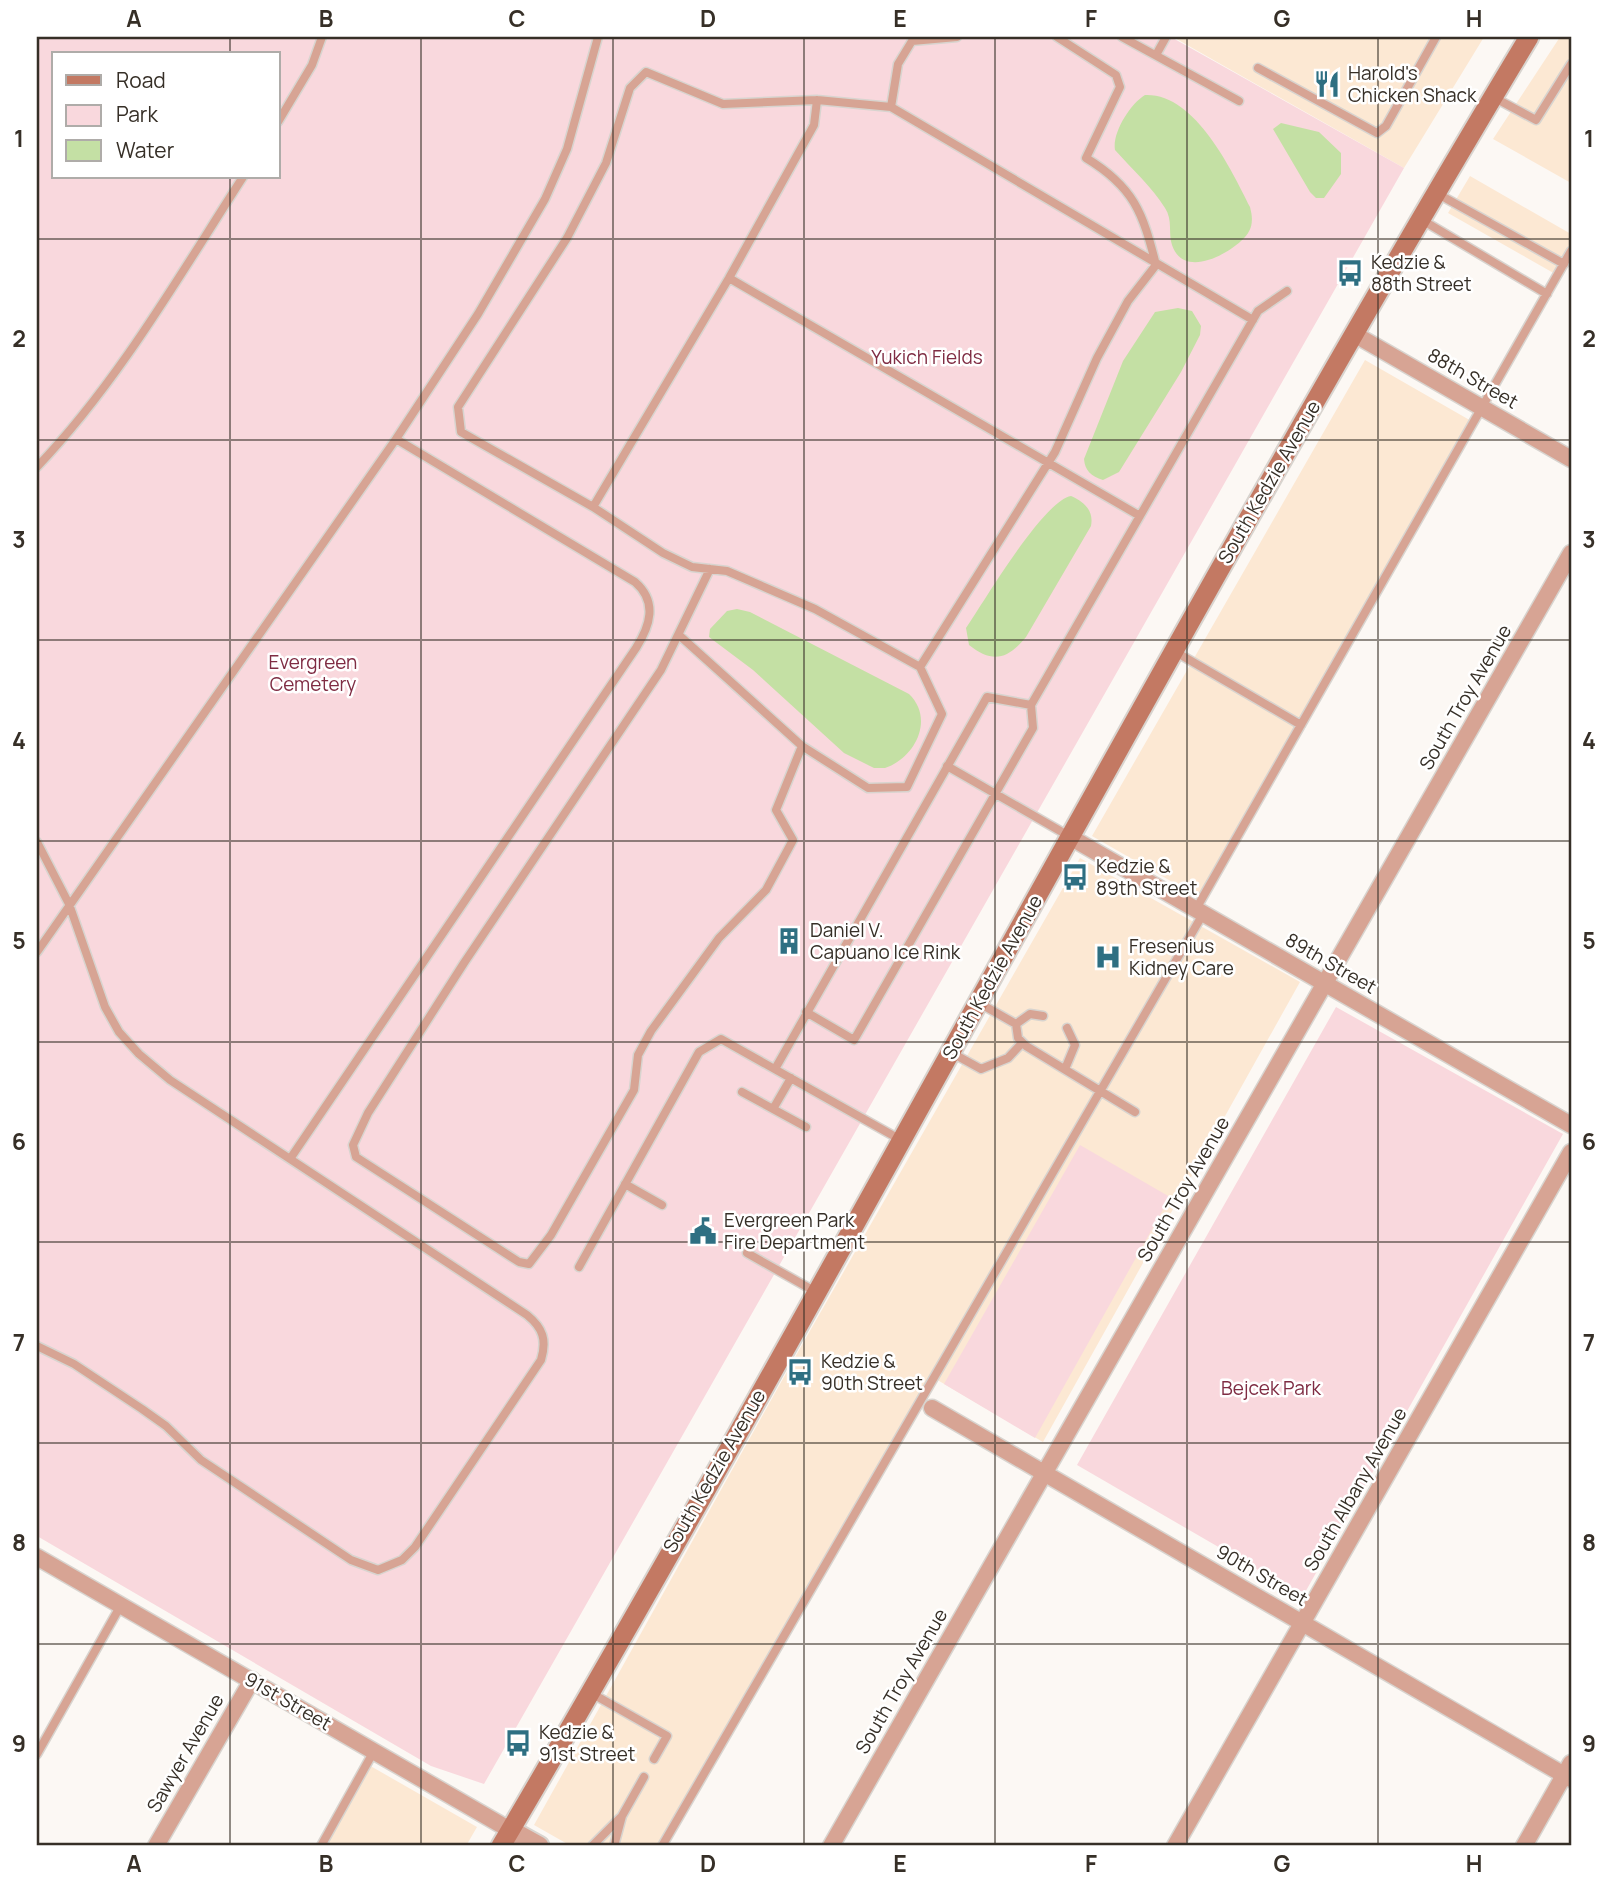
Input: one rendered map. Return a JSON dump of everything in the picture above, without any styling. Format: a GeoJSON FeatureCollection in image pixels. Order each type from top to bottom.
{"type":"FeatureCollection","features":[{"type":"Feature","properties":{"kind":"main road","name":"South Kedzie Avenue"},"geometry":{"type":"LineString","coordinates":[[506,1838],[1354,334],[1435,192],[1529,37]]}},
{"type":"Feature","properties":{"kind":"street","name":"88th Street"},"geometry":{"type":"LineString","coordinates":[[1354,334],[1571,459]]}},
{"type":"Feature","properties":{"kind":"street","name":"South Troy Avenue"},"geometry":{"type":"LineString","coordinates":[[831,1846],[1571,553]]}},
{"type":"Feature","properties":{"kind":"street","name":"89th Street"},"geometry":{"type":"LineString","coordinates":[[1070,837],[1571,1125]]}},
{"type":"Feature","properties":{"kind":"street","name":"South Albany Avenue"},"geometry":{"type":"LineString","coordinates":[[1175,1846],[1571,1152]]}},
{"type":"Feature","properties":{"kind":"street","name":"90th Street"},"geometry":{"type":"LineString","coordinates":[[932,1408],[1303,1623],[1569,1772]]}},
{"type":"Feature","properties":{"kind":"street","name":"91st Street"},"geometry":{"type":"LineString","coordinates":[[37,1557],[374,1751],[506,1838],[539,1846]]}},
{"type":"Feature","properties":{"kind":"street","name":"Sawyer Avenue"},"geometry":{"type":"LineString","coordinates":[[156,1846],[252,1681]]}},
{"type":"Feature","properties":{"kind":"street"},"geometry":{"type":"LineString","coordinates":[[1524,1846],[1569,1772]]}},
{"type":"Feature","properties":{"kind":"lane"},"geometry":{"type":"LineString","coordinates":[[280,119],[312,65],[322,37]]}},
{"type":"Feature","properties":{"kind":"lane"},"geometry":{"type":"LineString","coordinates":[[37,952],[396,439],[478,314],[545,199],[570,138],[598,37]]}},
{"type":"Feature","properties":{"kind":"lane"},"geometry":{"type":"LineString","coordinates":[[891,107],[898,64],[912,41],[957,37]]}},
{"type":"Feature","properties":{"kind":"lane"},"geometry":{"type":"LineString","coordinates":[[1057,37],[1116,75],[1120,87],[1086,158],[1110,172],[1140,207],[1156,265]]}},
{"type":"Feature","properties":{"kind":"lane"},"geometry":{"type":"LineString","coordinates":[[1122,37],[1239,102]]}},
{"type":"Feature","properties":{"kind":"lane"},"geometry":{"type":"LineString","coordinates":[[1156,55],[1166,37]]}},
{"type":"Feature","properties":{"kind":"lane"},"geometry":{"type":"LineString","coordinates":[[1258,68],[1377,133],[1385,126],[1436,37]]}},
{"type":"Feature","properties":{"kind":"lane"},"geometry":{"type":"LineString","coordinates":[[1493,96],[1536,120],[1571,64]]}},
{"type":"Feature","properties":{"kind":"lane"},"geometry":{"type":"LineString","coordinates":[[680,636],[802,746],[868,788],[907,787],[942,714],[920,667],[815,610],[727,571],[692,566],[663,553],[593,507],[461,432],[458,407],[567,238],[607,163],[631,88],[646,72],[723,104],[817,100],[891,107],[1253,320]]}},
{"type":"Feature","properties":{"kind":"lane"},"geometry":{"type":"LineString","coordinates":[[593,507],[729,278],[814,125],[817,100]]}},
{"type":"Feature","properties":{"kind":"lane"},"geometry":{"type":"LineString","coordinates":[[37,467],[71,431],[112,377],[242,178]]}},
{"type":"Feature","properties":{"kind":"lane"},"geometry":{"type":"LineString","coordinates":[[1435,192],[1564,264]]}},
{"type":"Feature","properties":{"kind":"lane"},"geometry":{"type":"LineString","coordinates":[[1420,219],[1547,294]]}},
{"type":"Feature","properties":{"kind":"lane"},"geometry":{"type":"LineString","coordinates":[[662,1846],[1100,1091],[1301,724],[1571,251]]}},
{"type":"Feature","properties":{"kind":"lane"},"geometry":{"type":"LineString","coordinates":[[920,667],[1049,463],[1109,335],[1128,301],[1156,265]]}},
{"type":"Feature","properties":{"kind":"lane"},"geometry":{"type":"LineString","coordinates":[[729,278],[1140,516]]}},
{"type":"Feature","properties":{"kind":"lane"},"geometry":{"type":"LineString","coordinates":[[806,1012],[854,1040],[1033,729],[1031,705],[1258,311],[1287,291]]}},
{"type":"Feature","properties":{"kind":"lane"},"geometry":{"type":"LineString","coordinates":[[290,1159],[636,649],[649,622],[649,600],[635,582],[396,439]]}},
{"type":"Feature","properties":{"kind":"lane"},"geometry":{"type":"LineString","coordinates":[[710,569],[680,636],[661,670],[464,963],[369,1113],[353,1144],[356,1157],[519,1262],[529,1264],[551,1235],[634,1090],[638,1055],[651,1031],[719,938],[766,890],[793,840],[776,810],[802,746]]}},
{"type":"Feature","properties":{"kind":"lane"},"geometry":{"type":"LineString","coordinates":[[1174,651],[1301,724]]}},
{"type":"Feature","properties":{"kind":"lane"},"geometry":{"type":"LineString","coordinates":[[775,1069],[987,697],[1031,705]]}},
{"type":"Feature","properties":{"kind":"lane"},"geometry":{"type":"LineString","coordinates":[[947,766],[1070,837]]}},
{"type":"Feature","properties":{"kind":"lane"},"geometry":{"type":"LineString","coordinates":[[37,842],[69,904],[105,1007],[126,1040],[170,1080],[527,1315],[540,1325],[543,1337],[541,1360],[415,1547],[402,1560],[377,1570],[351,1560],[201,1460],[166,1426],[142,1409],[74,1364],[37,1346]]}},
{"type":"Feature","properties":{"kind":"lane"},"geometry":{"type":"LineString","coordinates":[[977,1002],[1016,1024],[1022,1043],[1135,1112]]}},
{"type":"Feature","properties":{"kind":"lane"},"geometry":{"type":"LineString","coordinates":[[1016,1024],[1030,1014],[1043,1016]]}},
{"type":"Feature","properties":{"kind":"lane"},"geometry":{"type":"LineString","coordinates":[[1065,1069],[1075,1045],[1067,1028]]}},
{"type":"Feature","properties":{"kind":"lane"},"geometry":{"type":"LineString","coordinates":[[579,1267],[699,1052],[721,1040],[901,1140]]}},
{"type":"Feature","properties":{"kind":"lane"},"geometry":{"type":"LineString","coordinates":[[950,1052],[982,1069],[1009,1058],[1022,1043]]}},
{"type":"Feature","properties":{"kind":"lane"},"geometry":{"type":"LineString","coordinates":[[773,1109],[790,1078]]}},
{"type":"Feature","properties":{"kind":"lane"},"geometry":{"type":"LineString","coordinates":[[742,1092],[806,1127]]}},
{"type":"Feature","properties":{"kind":"lane"},"geometry":{"type":"LineString","coordinates":[[625,1184],[663,1205]]}},
{"type":"Feature","properties":{"kind":"lane"},"geometry":{"type":"LineString","coordinates":[[747,1253],[816,1292]]}},
{"type":"Feature","properties":{"kind":"lane"},"geometry":{"type":"LineString","coordinates":[[37,1754],[121,1605]]}},
{"type":"Feature","properties":{"kind":"lane"},"geometry":{"type":"LineString","coordinates":[[589,1692],[667,1736],[654,1759]]}},
{"type":"Feature","properties":{"kind":"lane"},"geometry":{"type":"LineString","coordinates":[[321,1846],[374,1751]]}},
{"type":"Feature","properties":{"kind":"lane"},"geometry":{"type":"LineString","coordinates":[[614,1846],[622,1816],[644,1777]]}},
{"type":"Feature","properties":{"kind":"lane"},"geometry":{"type":"LineString","coordinates":[[592,1846],[622,1816]]}},
{"type":"Feature","properties":{"kind":"shaded area"},"geometry":{"type":"Polygon","coordinates":[[[1173,37],[1484,37],[1404,168],[1173,37]]]}},
{"type":"Feature","properties":{"kind":"shaded area"},"geometry":{"type":"Polygon","coordinates":[[[1560,37],[1571,37],[1571,183],[1493,139],[1560,37]]]}},
{"type":"Feature","properties":{"kind":"shaded area"},"geometry":{"type":"Polygon","coordinates":[[[1470,176],[1571,234],[1571,251],[1557,275],[1448,213],[1470,176]]]}},
{"type":"Feature","properties":{"kind":"shaded area"},"geometry":{"type":"Polygon","coordinates":[[[1365,360],[1473,422],[1202,899],[1092,836],[1365,360]]]}},
{"type":"Feature","properties":{"kind":"shaded area"},"geometry":{"type":"Polygon","coordinates":[[[1080,858],[1300,982],[1043,1442],[934,1378],[662,1846],[571,1846],[534,1825],[799,1350],[1080,858]]]}},
{"type":"Feature","properties":{"kind":"shaded area"},"geometry":{"type":"Polygon","coordinates":[[[367,1764],[477,1827],[466,1846],[321,1846],[367,1764]]]}},
{"type":"Feature","properties":{"kind":"green space"},"geometry":{"type":"Polygon","coordinates":[[[37,37],[1171,37],[1404,168],[484,1784],[431,1766],[37,1536],[37,37]]]}},
{"type":"Feature","properties":{"kind":"green space","name":"Bejcek Park"},"geometry":{"type":"Polygon","coordinates":[[[1336,1007],[1563,1134],[1303,1596],[1077,1465],[1336,1007]]]}},
{"type":"Feature","properties":{"kind":"green space"},"geometry":{"type":"Polygon","coordinates":[[[1080,1145],[1170,1197],[1035,1438],[944,1384],[1080,1145]]]}},
{"type":"Feature","properties":{"kind":"water"},"geometry":{"type":"Polygon","coordinates":[[[1145,95],[1163,98],[1180,106],[1195,120],[1222,154],[1250,207],[1252,222],[1248,234],[1234,247],[1215,258],[1194,262],[1177,255],[1172,245],[1169,217],[1165,208],[1148,185],[1115,150],[1116,136],[1123,120],[1145,95]]]}},
{"type":"Feature","properties":{"kind":"water"},"geometry":{"type":"Polygon","coordinates":[[[1281,123],[1319,132],[1341,153],[1341,174],[1324,198],[1316,198],[1310,192],[1273,129],[1281,123]]]}},
{"type":"Feature","properties":{"kind":"water"},"geometry":{"type":"Polygon","coordinates":[[[1178,308],[1192,311],[1201,326],[1200,335],[1181,372],[1119,472],[1103,480],[1095,477],[1087,470],[1084,459],[1123,361],[1155,312],[1178,308]]]}},
{"type":"Feature","properties":{"kind":"water"},"geometry":{"type":"Polygon","coordinates":[[[1071,496],[1087,507],[1091,515],[1091,526],[1026,637],[1013,650],[1000,656],[993,657],[978,651],[969,645],[966,628],[1030,533],[1059,502],[1071,496]]]}},
{"type":"Feature","properties":{"kind":"water"},"geometry":{"type":"Polygon","coordinates":[[[737,609],[750,612],[909,694],[917,704],[921,726],[913,747],[896,763],[885,768],[874,768],[844,753],[753,670],[709,637],[710,629],[727,611],[737,609]]]}},
{"type":"Feature","properties":{"kind":"place","name":"Harold's Chicken Shack"},"geometry":{"type":"Point","coordinates":[1327,84]}},
{"type":"Feature","properties":{"kind":"place","name":"Kedzie & 88th Street"},"geometry":{"type":"Point","coordinates":[1350,273]}},
{"type":"Feature","properties":{"kind":"place","name":"Kedzie & 89th Street"},"geometry":{"type":"Point","coordinates":[1075,877]}},
{"type":"Feature","properties":{"kind":"place","name":"Daniel V. Capuano Ice Rink"},"geometry":{"type":"Point","coordinates":[789,941]}},
{"type":"Feature","properties":{"kind":"place","name":"Fresenius Kidney Care"},"geometry":{"type":"Point","coordinates":[1108,957]}},
{"type":"Feature","properties":{"kind":"place","name":"Evergreen Park Fire Department"},"geometry":{"type":"Point","coordinates":[703,1231]}},
{"type":"Feature","properties":{"kind":"place","name":"Kedzie & 90th Street"},"geometry":{"type":"Point","coordinates":[800,1372]}},
{"type":"Feature","properties":{"kind":"place","name":"Kedzie & 91st Street"},"geometry":{"type":"Point","coordinates":[518,1743]}},
{"type":"Feature","properties":{"kind":"park label","name":"Yukich Fields"},"geometry":{"type":"Point","coordinates":[927,357]}},
{"type":"Feature","properties":{"kind":"park label","name":"Evergreen Cemetery"},"geometry":{"type":"Point","coordinates":[313,673]}}]}
